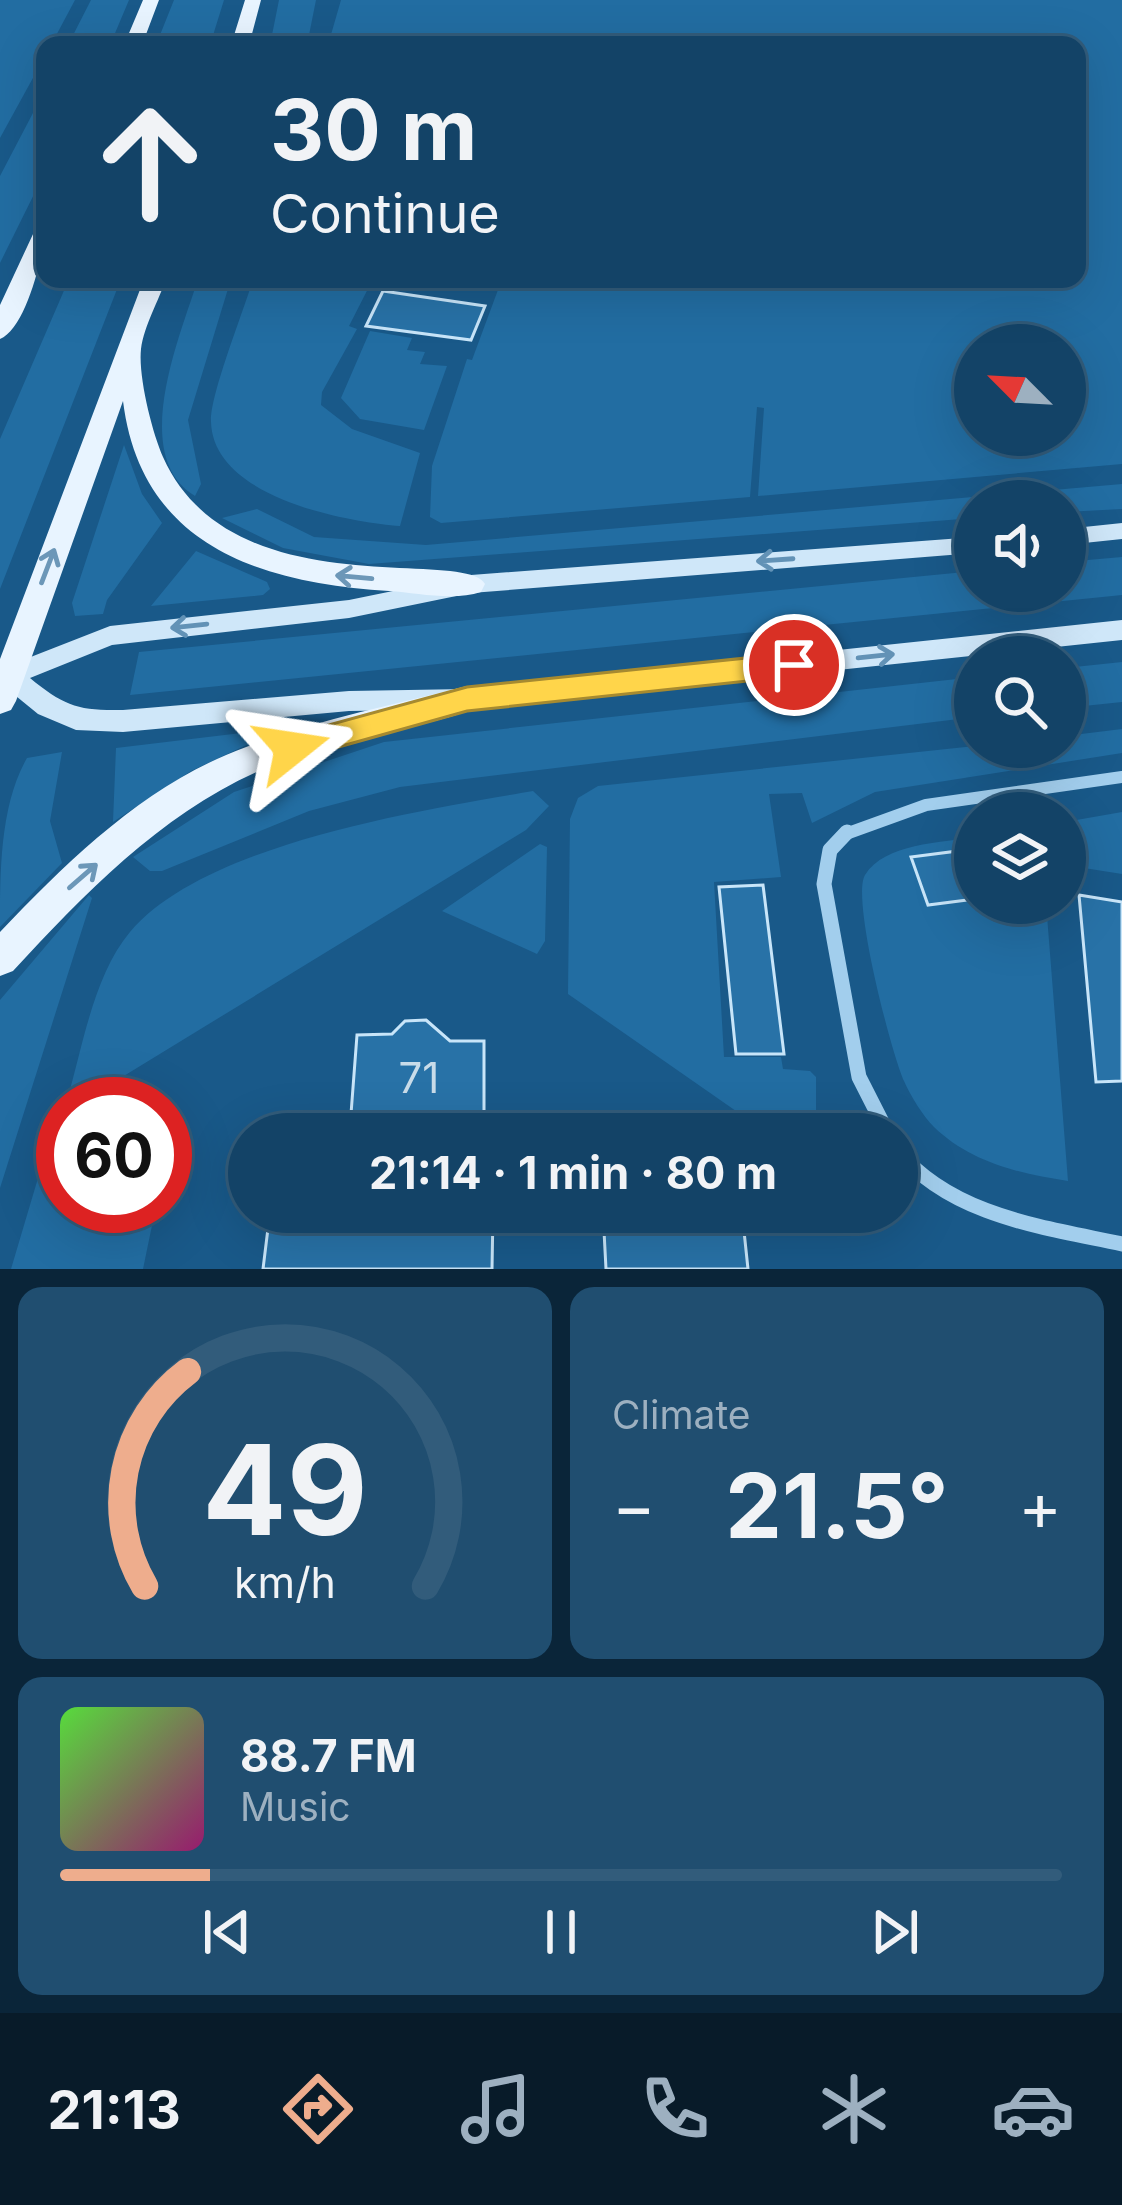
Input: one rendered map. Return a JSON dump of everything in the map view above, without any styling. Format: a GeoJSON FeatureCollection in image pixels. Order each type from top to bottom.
{"type":"FeatureCollection","features":[{"type":"Feature","properties":{"kind":"main road"},"geometry":{"type":"LineString","coordinates":[[137,36],[151,0]]}},
{"type":"Feature","properties":{"kind":"main road"},"geometry":{"type":"LineString","coordinates":[[243,36],[253,0]]}},
{"type":"Feature","properties":{"kind":"main road"},"geometry":{"type":"LineString","coordinates":[[0,331],[36,252]]}},
{"type":"Feature","properties":{"kind":"main road"},"geometry":{"type":"LineString","coordinates":[[2,682],[152,288]]}},
{"type":"Feature","properties":{"kind":"main road"},"geometry":{"type":"LineString","coordinates":[[129,350],[143,441],[159,481],[204,532],[245,553],[313,573],[471,584]]}},
{"type":"Feature","properties":{"kind":"main road"},"geometry":{"type":"LineString","coordinates":[[1086,535],[1122,531]]}},
{"type":"Feature","properties":{"kind":"main road"},"geometry":{"type":"LineString","coordinates":[[2,682],[110,636],[349,609],[471,584],[954,546]]}},
{"type":"Feature","properties":{"kind":"main road"},"geometry":{"type":"LineString","coordinates":[[2,682],[85,722],[349,700],[467,699],[1122,630]]}},
{"type":"Feature","properties":{"kind":"main road"},"geometry":{"type":"LineString","coordinates":[[0,958],[90,870],[187,795],[260,755],[467,699]]}},
{"type":"Feature","properties":{"kind":"street"},"geometry":{"type":"LineString","coordinates":[[878,1113],[860,1077],[824,884],[826,859],[836,840],[878,815],[1122,777]]}},
{"type":"Feature","properties":{"kind":"street"},"geometry":{"type":"LineString","coordinates":[[918,1169],[934,1183],[999,1216],[1122,1244]]}},
{"type":"Feature","properties":{"kind":"shaded area"},"geometry":{"type":"Polygon","coordinates":[[[0,0],[75,0],[56,36],[36,36],[36,72],[0,138],[0,0]]]}},
{"type":"Feature","properties":{"kind":"shaded area"},"geometry":{"type":"Polygon","coordinates":[[[91,0],[129,0],[114,36],[73,36],[91,0]]]}},
{"type":"Feature","properties":{"kind":"shaded area"},"geometry":{"type":"Polygon","coordinates":[[[174,0],[224,0],[213,36],[160,36],[174,0]]]}},
{"type":"Feature","properties":{"kind":"shaded area"},"geometry":{"type":"Polygon","coordinates":[[[279,0],[316,0],[309,36],[272,36],[279,0]]]}},
{"type":"Feature","properties":{"kind":"shaded area"},"geometry":{"type":"Polygon","coordinates":[[[341,0],[1122,0],[1122,464],[758,496],[764,408],[757,407],[750,497],[441,523],[430,517],[432,466],[467,359],[472,360],[499,288],[1086,288],[1086,36],[331,36],[341,0]]]}},
{"type":"Feature","properties":{"kind":"shaded area"},"geometry":{"type":"Polygon","coordinates":[[[36,107],[36,190],[0,263],[0,176],[36,107]]]}},
{"type":"Feature","properties":{"kind":"shaded area"},"geometry":{"type":"Polygon","coordinates":[[[65,288],[117,288],[0,589],[0,439],[65,288]]]}},
{"type":"Feature","properties":{"kind":"shaded area"},"geometry":{"type":"Polygon","coordinates":[[[195,288],[228,288],[188,420],[201,484],[195,496],[175,477],[165,453],[162,424],[172,361],[195,288]]]}},
{"type":"Feature","properties":{"kind":"shaded area"},"geometry":{"type":"Polygon","coordinates":[[[250,288],[368,288],[349,326],[357,329],[322,392],[321,405],[352,429],[420,453],[400,526],[348,519],[286,501],[234,469],[217,448],[211,422],[221,373],[250,288]]]}},
{"type":"Feature","properties":{"kind":"shaded area"},"geometry":{"type":"Polygon","coordinates":[[[370,331],[412,338],[407,350],[425,352],[420,364],[447,366],[424,430],[360,419],[341,398],[370,331]]]}},
{"type":"Feature","properties":{"kind":"shaded area"},"geometry":{"type":"Polygon","coordinates":[[[124,445],[142,494],[162,523],[107,600],[103,614],[75,616],[72,603],[124,445]]]}},
{"type":"Feature","properties":{"kind":"shaded area"},"geometry":{"type":"Polygon","coordinates":[[[1122,484],[1122,509],[1086,511],[1086,487],[1122,484]]]}},
{"type":"Feature","properties":{"kind":"shaded area"},"geometry":{"type":"Polygon","coordinates":[[[954,499],[954,520],[369,564],[283,548],[222,518],[257,509],[314,537],[426,545],[954,499]]]}},
{"type":"Feature","properties":{"kind":"shaded area"},"geometry":{"type":"Polygon","coordinates":[[[196,551],[267,582],[270,589],[263,595],[151,606],[196,551]]]}},
{"type":"Feature","properties":{"kind":"shaded area"},"geometry":{"type":"Polygon","coordinates":[[[1122,557],[1122,595],[1086,599],[1086,560],[1122,557]]]}},
{"type":"Feature","properties":{"kind":"shaded area"},"geometry":{"type":"Polygon","coordinates":[[[954,573],[954,612],[130,695],[139,652],[954,573]]]}},
{"type":"Feature","properties":{"kind":"shaded area"},"geometry":{"type":"Polygon","coordinates":[[[1122,662],[1122,702],[1086,706],[1086,666],[1122,662]]]}},
{"type":"Feature","properties":{"kind":"shaded area"},"geometry":{"type":"Polygon","coordinates":[[[954,679],[954,720],[400,787],[309,811],[162,871],[150,871],[133,857],[234,792],[384,742],[954,679]]]}},
{"type":"Feature","properties":{"kind":"shaded area"},"geometry":{"type":"Polygon","coordinates":[[[1122,729],[1122,753],[1086,759],[1086,733],[1122,729]]]}},
{"type":"Feature","properties":{"kind":"shaded area"},"geometry":{"type":"Polygon","coordinates":[[[259,731],[257,740],[191,771],[113,822],[116,748],[259,731]]]}},
{"type":"Feature","properties":{"kind":"shaded area"},"geometry":{"type":"Polygon","coordinates":[[[954,748],[954,768],[1027,768],[875,792],[812,823],[802,793],[769,794],[781,877],[714,882],[724,1057],[781,1057],[783,1069],[810,1071],[816,1077],[816,1113],[739,1113],[568,994],[570,819],[578,798],[598,786],[954,748]]]}},
{"type":"Feature","properties":{"kind":"shaded area"},"geometry":{"type":"Polygon","coordinates":[[[62,752],[50,821],[62,863],[0,927],[3,839],[18,776],[27,758],[62,752]]]}},
{"type":"Feature","properties":{"kind":"shaded area"},"geometry":{"type":"Polygon","coordinates":[[[533,791],[549,806],[526,830],[122,1077],[73,1077],[90,1014],[117,950],[164,901],[261,853],[434,809],[533,791]]]}},
{"type":"Feature","properties":{"kind":"shaded area"},"geometry":{"type":"Polygon","coordinates":[[[1122,812],[1122,874],[1086,868],[1086,818],[1122,812]]]}},
{"type":"Feature","properties":{"kind":"shaded area"},"geometry":{"type":"Polygon","coordinates":[[[954,840],[954,924],[1048,924],[1068,1181],[1032,1175],[963,1149],[930,1122],[904,1081],[874,976],[862,889],[865,875],[886,856],[954,840]]]}},
{"type":"Feature","properties":{"kind":"shaded area"},"geometry":{"type":"Polygon","coordinates":[[[540,844],[547,847],[545,941],[537,954],[442,911],[540,844]]]}},
{"type":"Feature","properties":{"kind":"shaded area"},"geometry":{"type":"Polygon","coordinates":[[[89,895],[92,898],[0,1188],[0,1000],[89,895]]]}},
{"type":"Feature","properties":{"kind":"shaded area"},"geometry":{"type":"Polygon","coordinates":[[[36,1185],[36,1233],[150,1233],[143,1269],[11,1269],[36,1185]]]}},
{"type":"Feature","properties":{"kind":"building"},"geometry":{"type":"Polygon","coordinates":[[[383,291],[485,306],[471,340],[366,326],[383,291]]]}},
{"type":"Feature","properties":{"kind":"building"},"geometry":{"type":"Polygon","coordinates":[[[954,852],[954,902],[928,905],[911,857],[954,852]]]}},
{"type":"Feature","properties":{"kind":"building"},"geometry":{"type":"Polygon","coordinates":[[[763,885],[784,1054],[736,1054],[719,887],[763,885]]]}},
{"type":"Feature","properties":{"kind":"building"},"geometry":{"type":"Polygon","coordinates":[[[1086,896],[1122,902],[1122,1081],[1096,1082],[1082,924],[1086,924],[1086,896]]]}},
{"type":"Feature","properties":{"kind":"building"},"geometry":{"type":"Polygon","coordinates":[[[426,1020],[450,1041],[484,1041],[484,1113],[351,1113],[357,1035],[392,1034],[405,1021],[426,1020]]]}},
{"type":"Feature","properties":{"kind":"building"},"geometry":{"type":"Polygon","coordinates":[[[267,1233],[493,1233],[492,1269],[263,1269],[267,1233]]]}},
{"type":"Feature","properties":{"kind":"building"},"geometry":{"type":"Polygon","coordinates":[[[604,1233],[744,1233],[748,1269],[606,1269],[604,1233]]]}},
{"type":"Feature","properties":{"kind":"route"},"geometry":{"type":"LineString","coordinates":[[292,748],[467,699],[794,665]]}}]}
